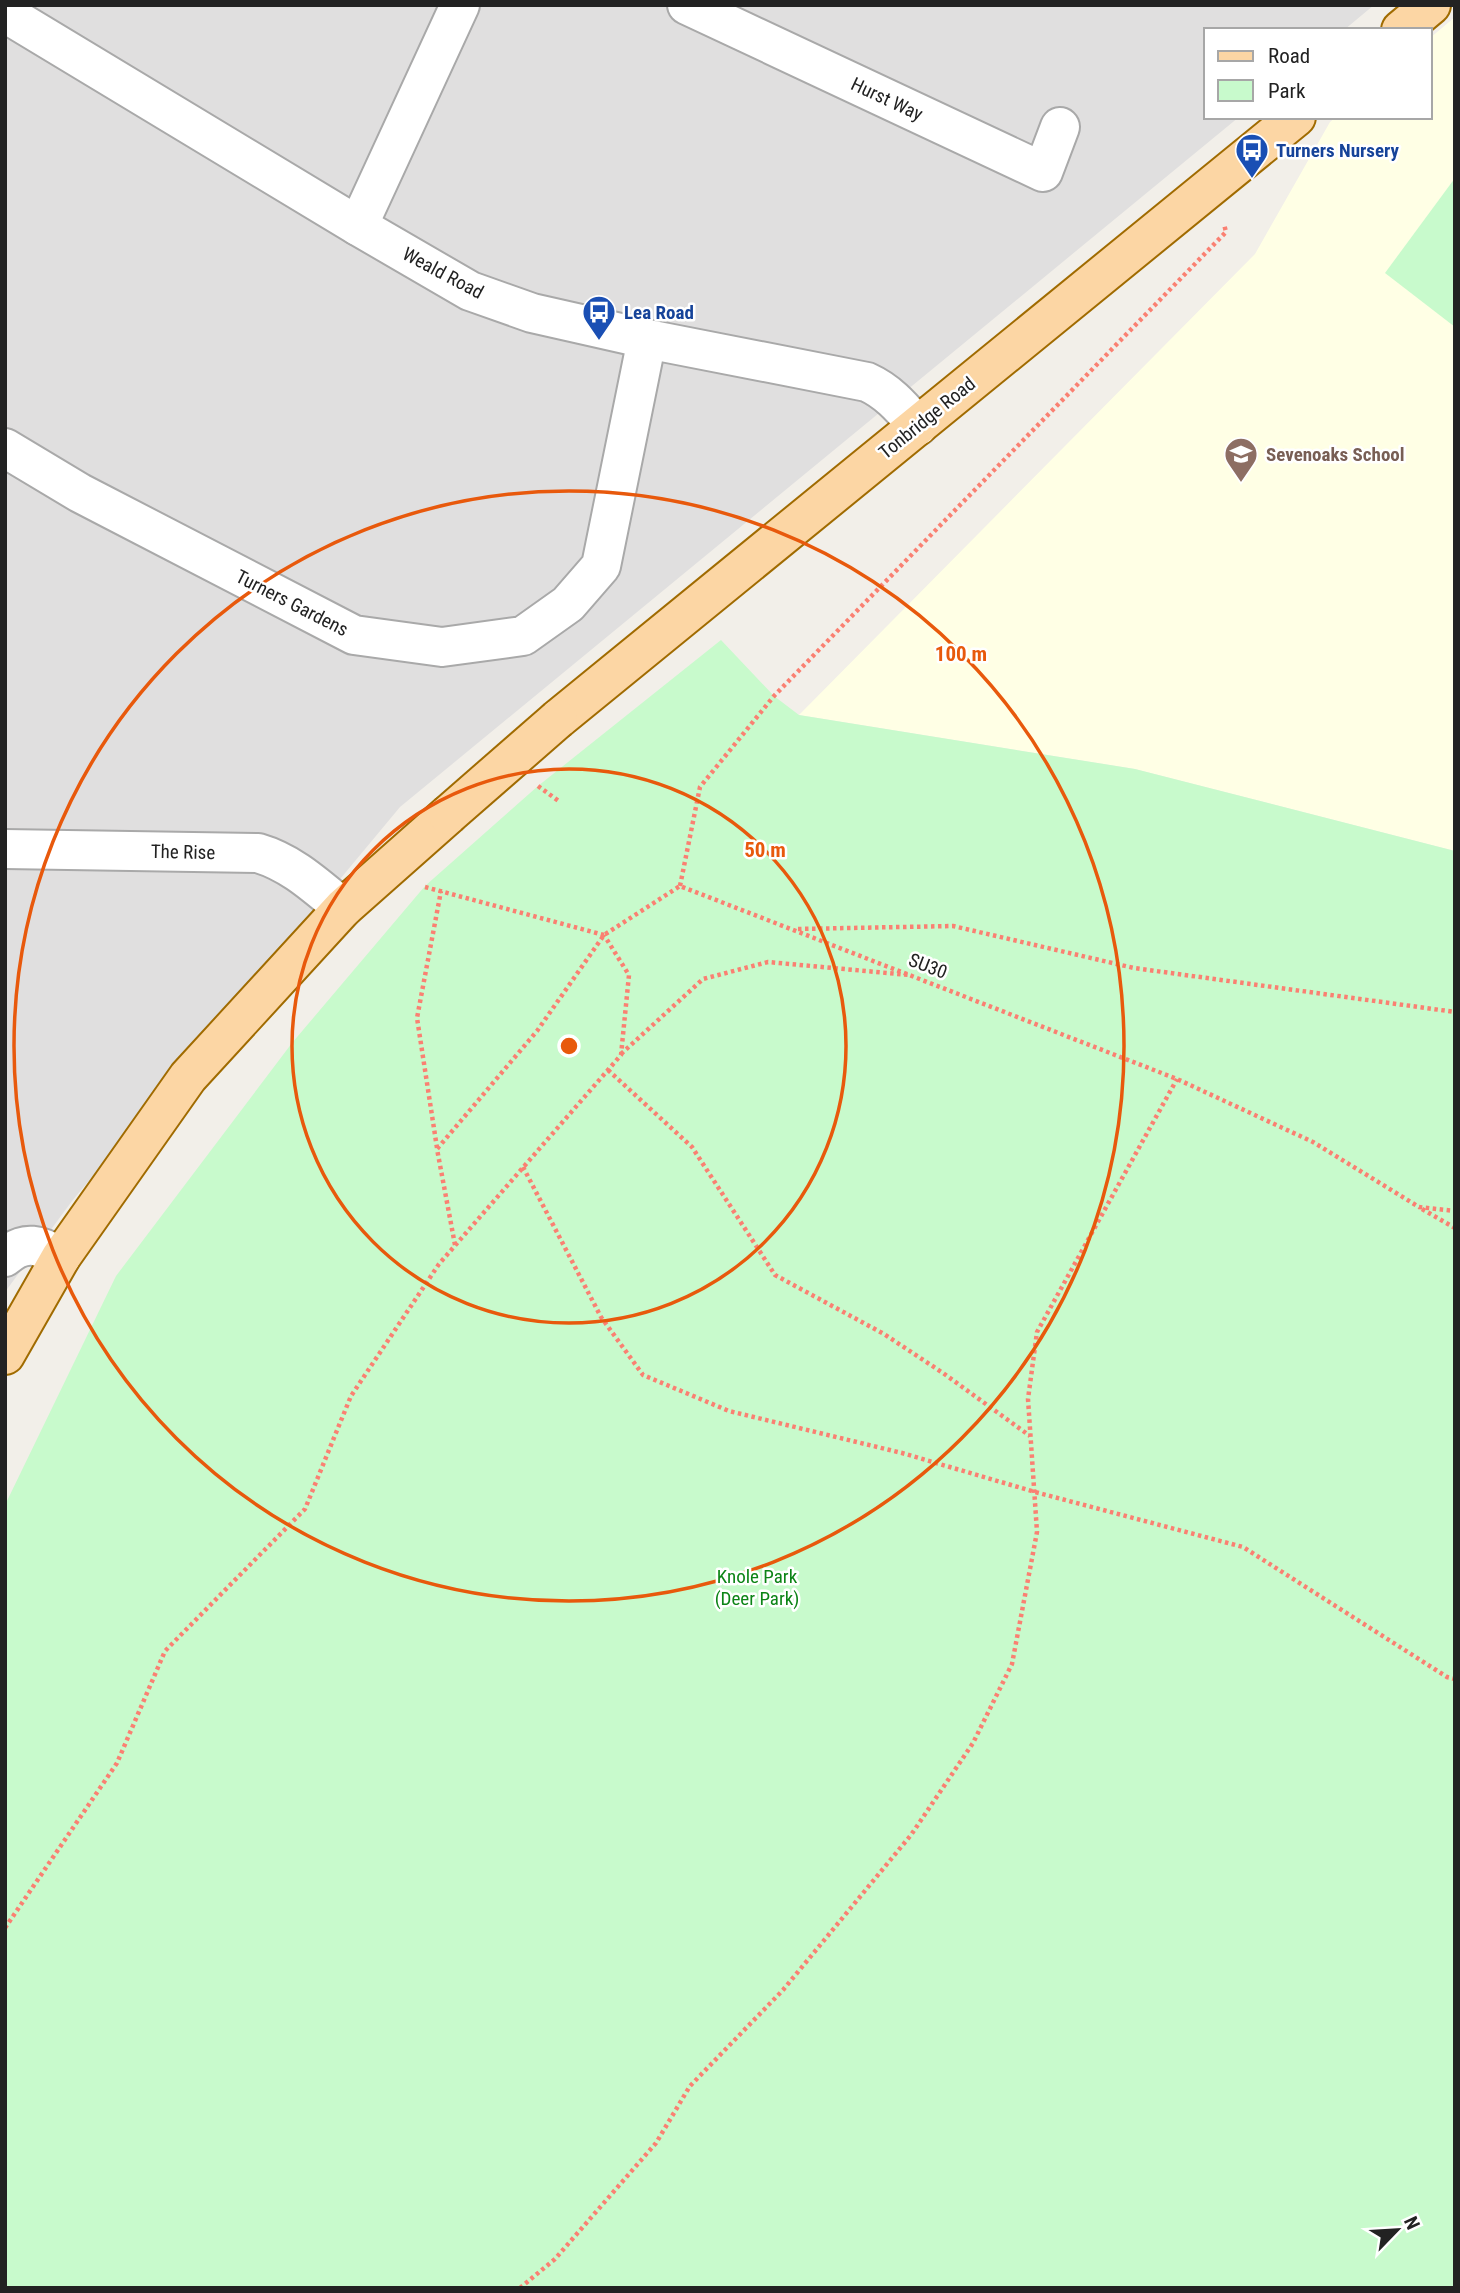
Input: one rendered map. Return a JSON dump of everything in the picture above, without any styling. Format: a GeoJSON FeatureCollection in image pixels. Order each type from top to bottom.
{"type":"FeatureCollection","features":[{"type":"Feature","properties":{"kind":"main road"},"geometry":{"type":"LineString","coordinates":[[1404,28],[1431,5]]}},
{"type":"Feature","properties":{"kind":"main road","name":"Tonbridge Road"},"geometry":{"type":"LineString","coordinates":[[5,1354],[61,1257],[188,1077],[343,908],[558,719],[1294,119]]}},
{"type":"Feature","properties":{"kind":"street"},"geometry":{"type":"LineString","coordinates":[[358,226],[460,5]]}},
{"type":"Feature","properties":{"kind":"street","name":"Hurst Way"},"geometry":{"type":"LineString","coordinates":[[687,5],[1040,183],[1060,127]]}},
{"type":"Feature","properties":{"kind":"street","name":"Weald Road"},"geometry":{"type":"LineString","coordinates":[[5,13],[470,291],[533,313],[646,339],[867,382],[881,388],[894,399],[918,426]]}},
{"type":"Feature","properties":{"kind":"street","name":"Turners Gardens"},"geometry":{"type":"LineString","coordinates":[[5,448],[80,493],[354,635],[442,647],[523,636],[568,604],[601,566],[646,339]]}},
{"type":"Feature","properties":{"kind":"street","name":"The Rise"},"geometry":{"type":"LineString","coordinates":[[5,849],[258,853],[275,858],[294,869],[343,908]]}},
{"type":"Feature","properties":{"kind":"street"},"geometry":{"type":"LineString","coordinates":[[5,1257],[14,1249],[29,1245],[42,1246],[61,1257]]}},
{"type":"Feature","properties":{"kind":"path"},"geometry":{"type":"LineString","coordinates":[[437,1149],[537,1031],[604,935],[680,886],[700,787],[774,696],[1226,232],[1216,183]]}},
{"type":"Feature","properties":{"kind":"path"},"geometry":{"type":"LineString","coordinates":[[538,786],[560,802]]}},
{"type":"Feature","properties":{"kind":"path"},"geometry":{"type":"LineString","coordinates":[[380,875],[604,935],[629,975],[621,1055]]}},
{"type":"Feature","properties":{"kind":"path","name":"SU30"},"geometry":{"type":"LineString","coordinates":[[680,886],[1177,1079],[1313,1142],[1419,1207],[1455,1211]]}},
{"type":"Feature","properties":{"kind":"path"},"geometry":{"type":"LineString","coordinates":[[441,891],[417,1018],[455,1245]]}},
{"type":"Feature","properties":{"kind":"path"},"geometry":{"type":"LineString","coordinates":[[794,930],[953,926],[1134,968],[1455,1012]]}},
{"type":"Feature","properties":{"kind":"path"},"geometry":{"type":"LineString","coordinates":[[5,1928],[117,1763],[165,1651],[305,1509],[351,1396],[439,1264],[621,1055],[702,979],[768,962],[917,976]]}},
{"type":"Feature","properties":{"kind":"path"},"geometry":{"type":"LineString","coordinates":[[608,1070],[692,1147],[775,1275],[884,1334],[1030,1436]]}},
{"type":"Feature","properties":{"kind":"path"},"geometry":{"type":"LineString","coordinates":[[520,2288],[555,2259],[656,2143],[690,2086],[800,1969],[911,1835],[973,1743],[1012,1664],[1037,1532],[1028,1399],[1037,1332],[1177,1079]]}},
{"type":"Feature","properties":{"kind":"path"},"geometry":{"type":"LineString","coordinates":[[523,1167],[601,1317],[643,1375],[729,1411],[902,1453],[1035,1492],[1243,1547],[1447,1677],[1455,1679]]}},
{"type":"Feature","properties":{"kind":"path"},"geometry":{"type":"LineString","coordinates":[[1419,1207],[1455,1228]]}},
{"type":"Feature","properties":{"kind":"shaded area"},"geometry":{"type":"Polygon","coordinates":[[[5,5],[1374,5],[1346,28],[1204,28],[1204,119],[1237,119],[400,807],[72,1201],[5,1292],[5,5]]]}},
{"type":"Feature","properties":{"kind":"shaded area","name":"Sevenoaks School"},"geometry":{"type":"Polygon","coordinates":[[[1455,17],[1455,851],[1135,769],[799,715],[1255,254],[1330,122],[1334,119],[1432,119],[1432,36],[1455,17]]]}},
{"type":"Feature","properties":{"kind":"green space"},"geometry":{"type":"Polygon","coordinates":[[[1455,178],[1455,327],[1385,273],[1455,178]]]}},
{"type":"Feature","properties":{"kind":"green space","name":"Knole Park (Deer Park)"},"geometry":{"type":"Polygon","coordinates":[[[721,640],[774,696],[799,715],[1135,769],[1455,851],[1455,2288],[5,2288],[5,1505],[116,1276],[292,1043],[425,886],[538,786],[721,640]]]}},
{"type":"Feature","properties":{"kind":"place","name":"Turners Nursery"},"geometry":{"type":"Point","coordinates":[1252,180]}},
{"type":"Feature","properties":{"kind":"place","name":"Lea Road"},"geometry":{"type":"Point","coordinates":[599,342]}},
{"type":"Feature","properties":{"kind":"place","name":"Sevenoaks School"},"geometry":{"type":"Point","coordinates":[1241,484]}}]}
